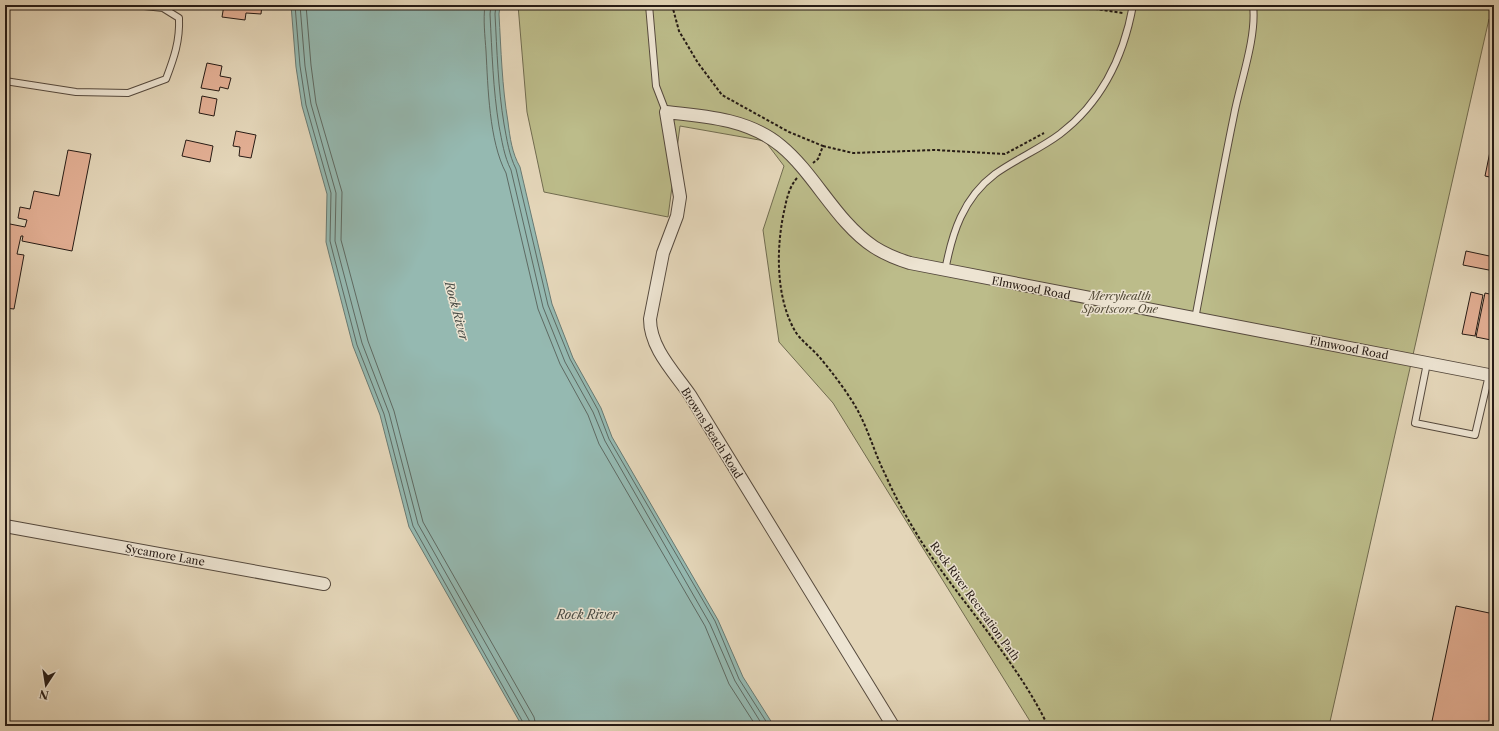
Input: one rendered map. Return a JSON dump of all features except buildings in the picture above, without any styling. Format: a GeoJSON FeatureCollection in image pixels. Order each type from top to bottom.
{"type":"FeatureCollection","features":[{"type":"Feature","properties":{"kind":"street","name":"Elmwood Road"},"geometry":{"type":"LineString","coordinates":[[666,112],[708,116],[760,132],[781,146],[804,170],[856,232],[872,246],[886,254],[910,264],[1491,375]]}},
{"type":"Feature","properties":{"kind":"street","name":"Browns Beach Road"},"geometry":{"type":"LineString","coordinates":[[666,112],[680,197],[677,216],[662,253],[650,319],[650,330],[656,346],[690,395],[892,726]]}},
{"type":"Feature","properties":{"kind":"street","name":"Sycamore Lane"},"geometry":{"type":"LineString","coordinates":[[5,526],[324,584]]}},
{"type":"Feature","properties":{"kind":"lane"},"geometry":{"type":"LineString","coordinates":[[5,81],[76,92],[128,93],[166,79],[176,53],[180,35],[179,18],[163,8],[135,5]]}},
{"type":"Feature","properties":{"kind":"lane"},"geometry":{"type":"LineString","coordinates":[[649,5],[656,86],[666,112]]}},
{"type":"Feature","properties":{"kind":"lane"},"geometry":{"type":"LineString","coordinates":[[945,271],[950,244],[966,204],[996,174],[1060,134],[1093,101],[1112,74],[1121,52],[1134,5]]}},
{"type":"Feature","properties":{"kind":"lane"},"geometry":{"type":"LineString","coordinates":[[1195,319],[1233,117],[1249,47],[1254,17],[1253,5]]}},
{"type":"Feature","properties":{"kind":"lane"},"geometry":{"type":"LineString","coordinates":[[1427,363],[1415,423],[1476,435],[1491,375]]}},
{"type":"Feature","properties":{"kind":"path"},"geometry":{"type":"LineString","coordinates":[[672,5],[679,31],[698,63],[722,95],[789,132],[823,146],[853,153],[935,150],[1005,154],[1048,131]]}},
{"type":"Feature","properties":{"kind":"path"},"geometry":{"type":"LineString","coordinates":[[1070,5],[1123,13],[1122,18]]}},
{"type":"Feature","properties":{"kind":"path","name":"Rock River Recreation Path"},"geometry":{"type":"LineString","coordinates":[[823,146],[818,159],[804,170],[794,182],[788,196],[779,235],[779,262],[782,295],[795,331],[822,360],[859,412],[885,474],[921,540],[970,611],[1006,655],[1039,708],[1048,726]]}},
{"type":"Feature","properties":{"kind":"green space","name":"Mercyhealth Sportscore One"},"geometry":{"type":"Polygon","coordinates":[[[518,5],[1494,5],[1494,20],[1489,19],[1329,726],[1033,726],[833,403],[779,342],[763,230],[784,166],[765,141],[680,126],[668,217],[544,192],[527,112],[518,5]]]}},
{"type":"Feature","properties":{"kind":"water","name":"Rock River"},"geometry":{"type":"Polygon","coordinates":[[[291,5],[500,5],[499,14],[503,82],[511,140],[513,151],[520,167],[552,304],[573,358],[601,408],[612,437],[718,620],[743,677],[774,726],[522,726],[409,527],[380,415],[353,346],[326,242],[327,194],[302,106],[296,67],[291,5]]]}}]}
